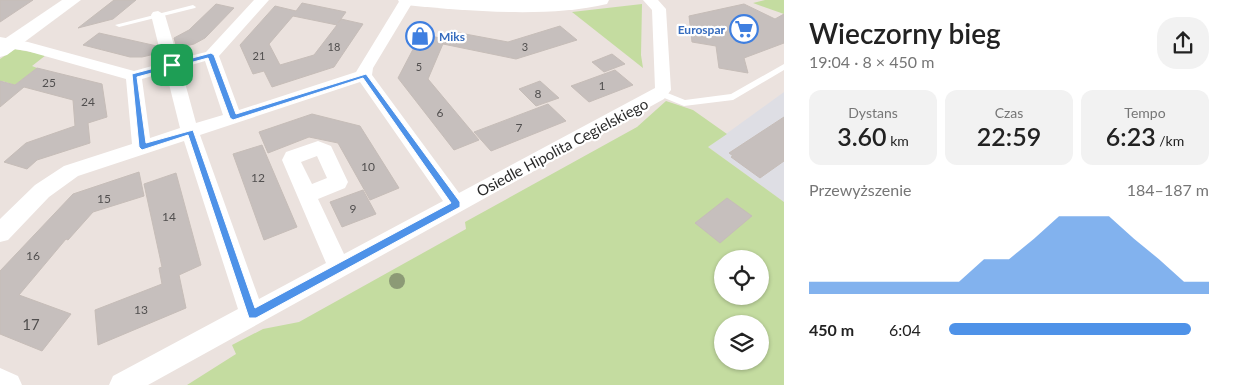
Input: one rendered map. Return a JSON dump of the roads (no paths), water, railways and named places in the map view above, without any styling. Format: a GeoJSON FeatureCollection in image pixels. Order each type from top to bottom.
{"type":"FeatureCollection","features":[{"type":"Feature","properties":{"kind":"street"},"geometry":{"type":"LineString","coordinates":[[4,45],[124,71],[134,76],[211,55],[262,0]]}},
{"type":"Feature","properties":{"kind":"street"},"geometry":{"type":"LineString","coordinates":[[457,204],[364,75],[365,68],[406,0],[485,6],[601,0]]}},
{"type":"Feature","properties":{"kind":"street","name":"Osiedle Hipolita Cegielskiego"},"geometry":{"type":"LineString","coordinates":[[122,385],[632,110],[660,93],[664,82],[661,25],[659,9],[650,0]]}},
{"type":"Feature","properties":{"kind":"street"},"geometry":{"type":"LineString","coordinates":[[4,45],[67,3]]}},
{"type":"Feature","properties":{"kind":"street"},"geometry":{"type":"LineString","coordinates":[[158,15],[190,132],[252,314]]}},
{"type":"Feature","properties":{"kind":"street"},"geometry":{"type":"LineString","coordinates":[[211,55],[233,118]]}},
{"type":"Feature","properties":{"kind":"street"},"geometry":{"type":"LineString","coordinates":[[0,233],[42,190],[63,175],[86,165],[364,75]]}},
{"type":"Feature","properties":{"kind":"street"},"geometry":{"type":"LineString","coordinates":[[134,76],[142,147]]}},
{"type":"Feature","properties":{"kind":"street"},"geometry":{"type":"LineString","coordinates":[[307,195],[339,268]]}},
{"type":"Feature","properties":{"kind":"street"},"geometry":{"type":"LineString","coordinates":[[0,381],[9,385]]}},
{"type":"Feature","properties":{"kind":"lane"},"geometry":{"type":"LineString","coordinates":[[119,24],[193,7]]}},
{"type":"Feature","properties":{"kind":"lane"},"geometry":{"type":"LineString","coordinates":[[660,93],[684,103],[733,97],[784,67]]}},
{"type":"Feature","properties":{"kind":"place","name":"Eurospar"},"geometry":{"type":"Point","coordinates":[744,29]}},
{"type":"Feature","properties":{"kind":"place","name":"Miks"},"geometry":{"type":"Point","coordinates":[420,36]}}]}
